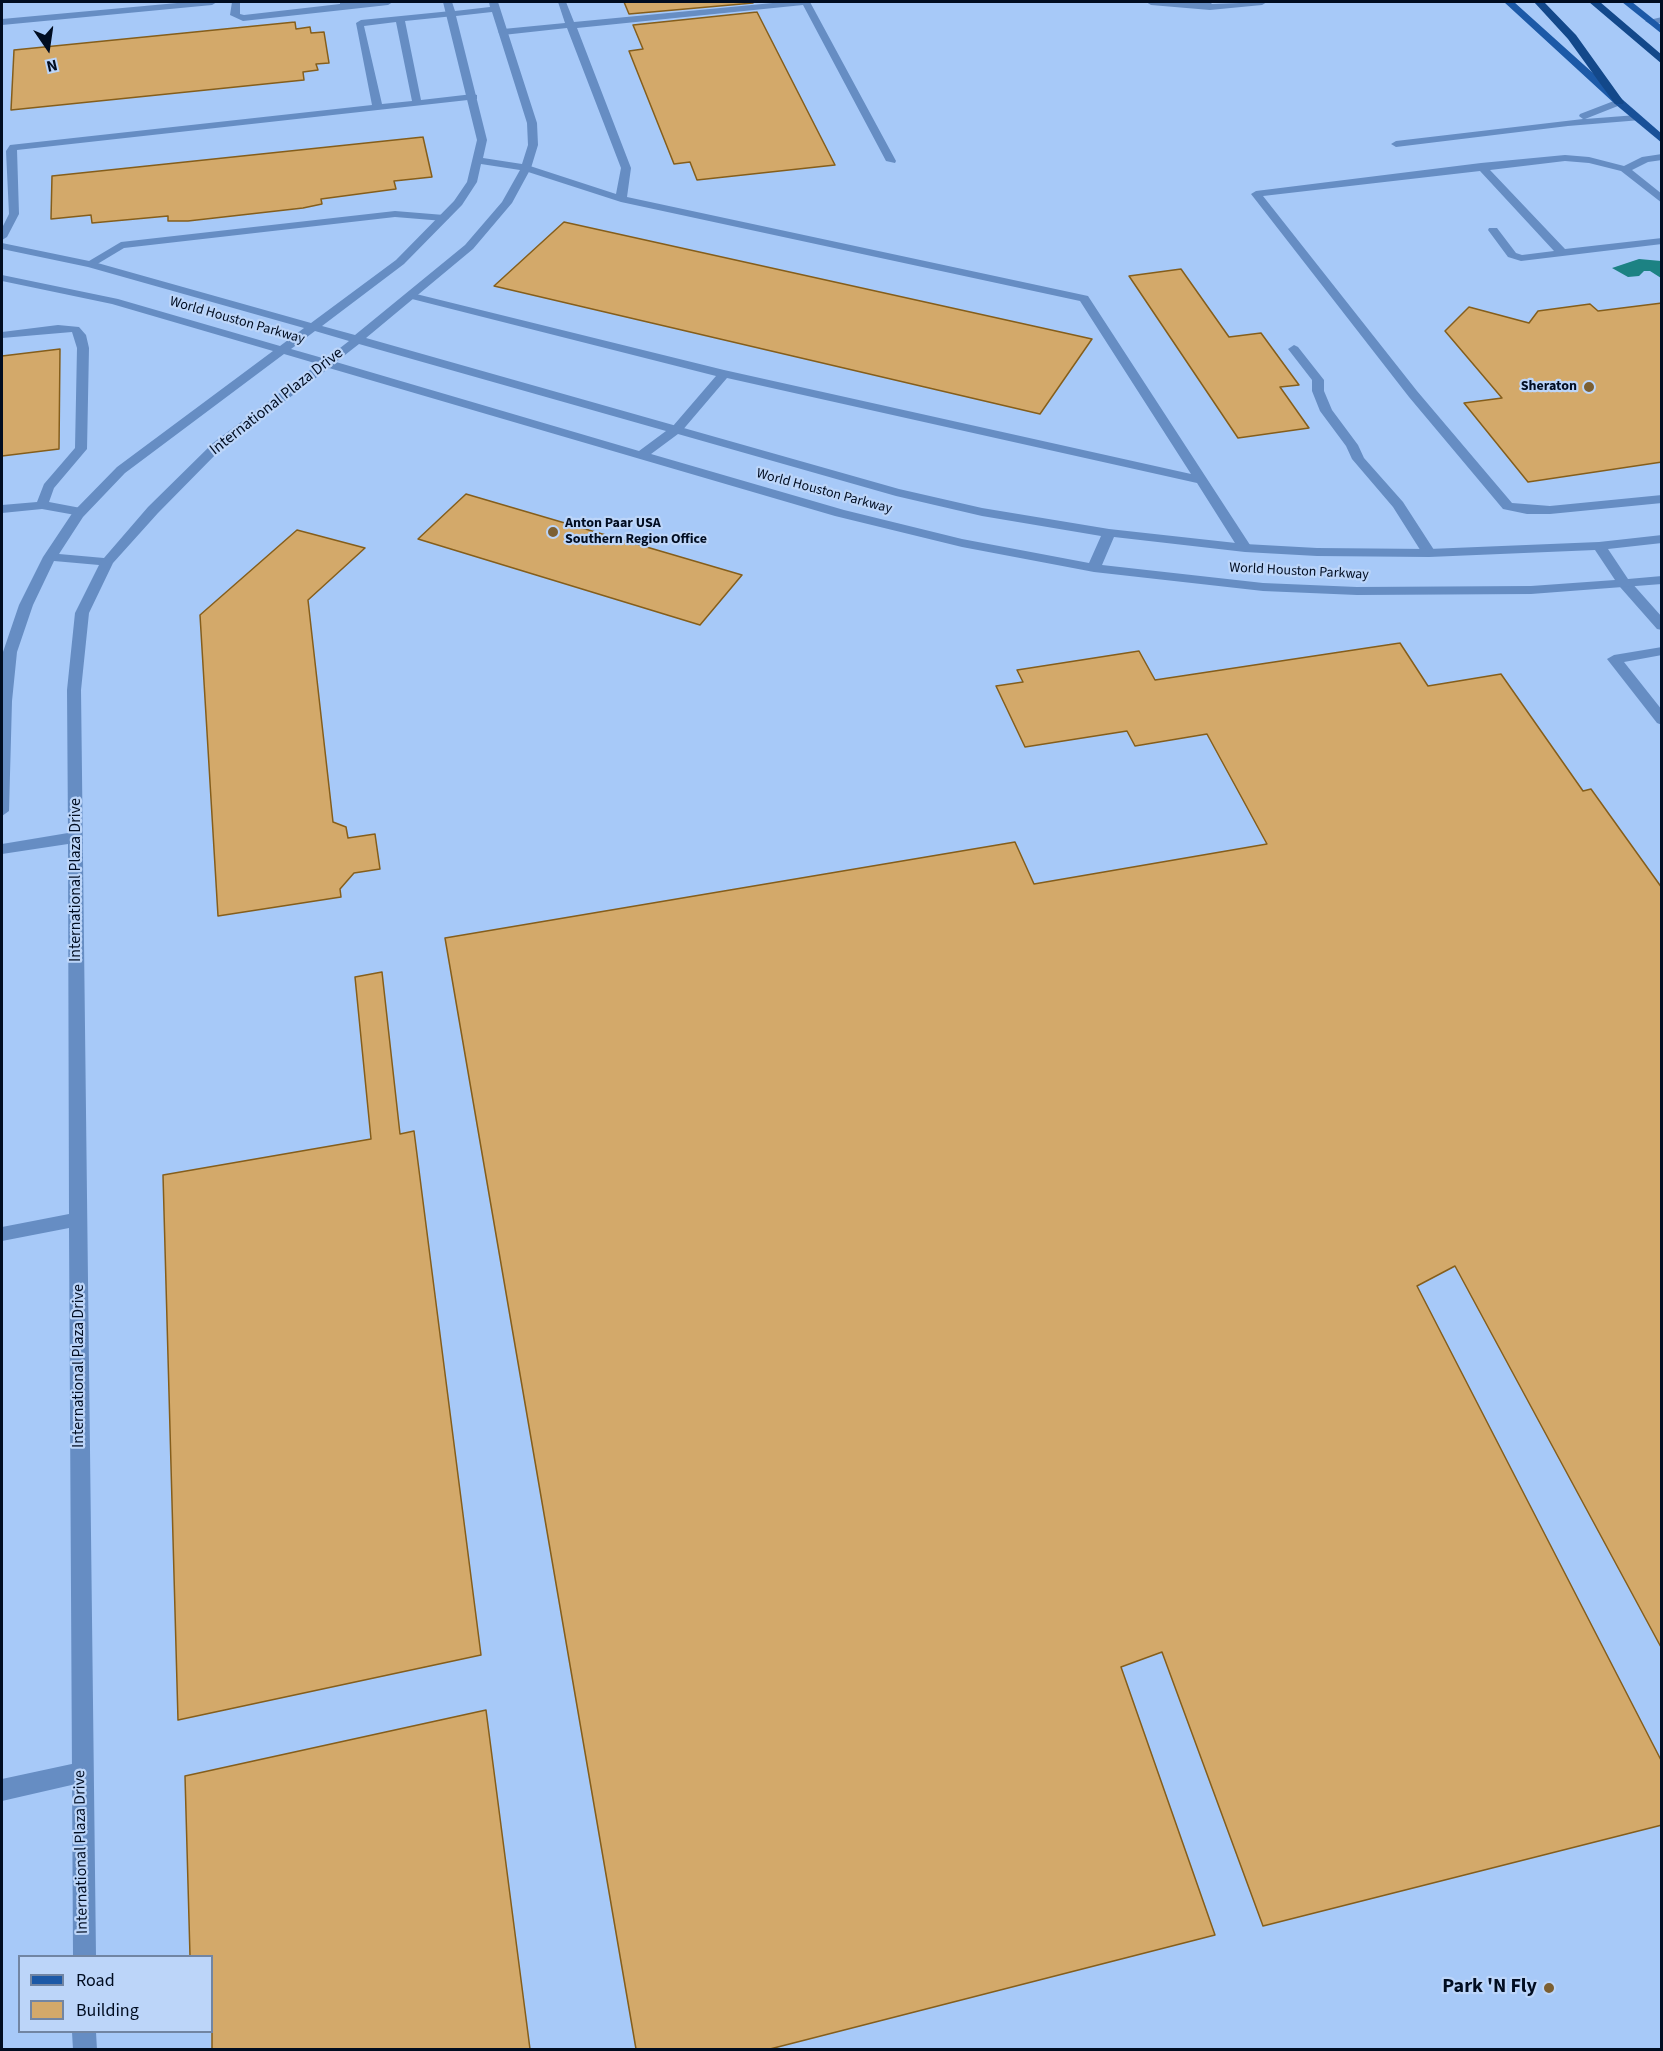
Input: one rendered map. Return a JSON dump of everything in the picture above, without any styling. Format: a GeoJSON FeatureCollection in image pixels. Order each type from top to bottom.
{"type":"FeatureCollection","features":[{"type":"Feature","properties":{"kind":"highway"},"geometry":{"type":"LineString","coordinates":[[1539,2],[1572,37],[1619,102],[1662,141]]}},
{"type":"Feature","properties":{"kind":"highway"},"geometry":{"type":"LineString","coordinates":[[1594,2],[1662,61]]}},
{"type":"Feature","properties":{"kind":"main road"},"geometry":{"type":"LineString","coordinates":[[1509,2],[1619,102]]}},
{"type":"Feature","properties":{"kind":"main road"},"geometry":{"type":"LineString","coordinates":[[1627,2],[1662,31]]}},
{"type":"Feature","properties":{"kind":"street"},"geometry":{"type":"LineString","coordinates":[[2,22],[212,2]]}},
{"type":"Feature","properties":{"kind":"street"},"geometry":{"type":"LineString","coordinates":[[236,2],[235,15],[243,18],[344,4],[388,2]]}},
{"type":"Feature","properties":{"kind":"street"},"geometry":{"type":"LineString","coordinates":[[562,2],[626,168],[621,199]]}},
{"type":"Feature","properties":{"kind":"street"},"geometry":{"type":"LineString","coordinates":[[503,32],[806,2],[891,161]]}},
{"type":"Feature","properties":{"kind":"street"},"geometry":{"type":"LineString","coordinates":[[1150,2],[1208,4],[1262,2]]}},
{"type":"Feature","properties":{"kind":"street"},"geometry":{"type":"LineString","coordinates":[[378,107],[359,25],[450,8],[495,5]]}},
{"type":"Feature","properties":{"kind":"street","name":"International Plaza Drive"},"geometry":{"type":"LineString","coordinates":[[84,1955],[74,690],[82,613],[107,562],[153,510],[217,446],[328,363],[412,296],[469,247],[507,203],[526,168],[533,145],[532,123],[495,5]]}},
{"type":"Feature","properties":{"kind":"street"},"geometry":{"type":"LineString","coordinates":[[2,811],[3,741],[10,652],[26,605],[50,557],[81,512],[121,470],[280,349],[400,262],[444,218],[472,182],[479,161],[482,140],[450,8]]}},
{"type":"Feature","properties":{"kind":"street"},"geometry":{"type":"LineString","coordinates":[[400,19],[417,103]]}},
{"type":"Feature","properties":{"kind":"street"},"geometry":{"type":"LineString","coordinates":[[1650,21],[1662,20]]}},
{"type":"Feature","properties":{"kind":"street"},"geometry":{"type":"LineString","coordinates":[[2,237],[14,214],[11,151],[14,147],[473,97]]}},
{"type":"Feature","properties":{"kind":"street"},"geometry":{"type":"LineString","coordinates":[[1568,123],[1619,102]]}},
{"type":"Feature","properties":{"kind":"street"},"geometry":{"type":"LineString","coordinates":[[1396,144],[1568,123],[1637,118]]}},
{"type":"Feature","properties":{"kind":"street"},"geometry":{"type":"LineString","coordinates":[[1625,169],[1646,159],[1662,157]]}},
{"type":"Feature","properties":{"kind":"street"},"geometry":{"type":"LineString","coordinates":[[1662,200],[1625,169],[1589,160],[1565,158],[1256,194],[1413,394],[1508,506],[1527,510],[1550,510],[1662,499]]}},
{"type":"Feature","properties":{"kind":"street"},"geometry":{"type":"LineString","coordinates":[[479,161],[526,168],[621,199],[1084,298],[1245,548]]}},
{"type":"Feature","properties":{"kind":"street"},"geometry":{"type":"LineString","coordinates":[[1481,166],[1562,253]]}},
{"type":"Feature","properties":{"kind":"street"},"geometry":{"type":"LineString","coordinates":[[90,264],[121,245],[394,214],[444,218]]}},
{"type":"Feature","properties":{"kind":"street"},"geometry":{"type":"LineString","coordinates":[[1493,230],[1515,257],[1662,242]]}},
{"type":"Feature","properties":{"kind":"street","name":"World Houston Parkway"},"geometry":{"type":"LineString","coordinates":[[2,246],[90,264],[360,338],[896,492],[982,512],[1109,533],[1245,548],[1430,553],[1599,546],[1662,539]]}},
{"type":"Feature","properties":{"kind":"street","name":"World Houston Parkway"},"geometry":{"type":"LineString","coordinates":[[2,278],[114,301],[840,513],[928,535],[1094,568],[1263,587],[1358,591],[1471,592],[1662,580]]}},
{"type":"Feature","properties":{"kind":"street"},"geometry":{"type":"LineString","coordinates":[[412,296],[724,374],[1201,480]]}},
{"type":"Feature","properties":{"kind":"street"},"geometry":{"type":"LineString","coordinates":[[2,335],[58,328],[75,329],[83,348],[81,449],[48,487],[42,505]]}},
{"type":"Feature","properties":{"kind":"street"},"geometry":{"type":"LineString","coordinates":[[1294,349],[1318,380],[1318,391],[1326,411],[1352,445],[1358,459],[1398,505],[1430,553]]}},
{"type":"Feature","properties":{"kind":"street"},"geometry":{"type":"LineString","coordinates":[[640,456],[677,429],[724,374]]}},
{"type":"Feature","properties":{"kind":"street"},"geometry":{"type":"LineString","coordinates":[[2,509],[42,505],[81,512]]}},
{"type":"Feature","properties":{"kind":"street"},"geometry":{"type":"LineString","coordinates":[[1094,568],[1109,533]]}},
{"type":"Feature","properties":{"kind":"street"},"geometry":{"type":"LineString","coordinates":[[1599,546],[1625,584],[1662,626]]}},
{"type":"Feature","properties":{"kind":"street"},"geometry":{"type":"LineString","coordinates":[[50,557],[107,562]]}},
{"type":"Feature","properties":{"kind":"street"},"geometry":{"type":"LineString","coordinates":[[1662,651],[1614,659],[1662,720]]}},
{"type":"Feature","properties":{"kind":"street"},"geometry":{"type":"LineString","coordinates":[[2,849],[76,837]]}},
{"type":"Feature","properties":{"kind":"street"},"geometry":{"type":"LineString","coordinates":[[2,1234],[78,1219]]}},
{"type":"Feature","properties":{"kind":"street"},"geometry":{"type":"LineString","coordinates":[[2,1790],[81,1773]]}},
{"type":"Feature","properties":{"kind":"street"},"geometry":{"type":"LineString","coordinates":[[84,2033],[85,2049]]}},
{"type":"Feature","properties":{"kind":"shaded area"},"geometry":{"type":"Polygon","coordinates":[[[1639,259],[1661,261],[1661,278],[1650,271],[1644,271],[1639,276],[1628,277],[1612,268],[1639,259]]]}},
{"type":"Feature","properties":{"kind":"building"},"geometry":{"type":"Polygon","coordinates":[[[624,2],[752,2],[753,3],[629,14],[624,2]]]}},
{"type":"Feature","properties":{"kind":"building"},"geometry":{"type":"Polygon","coordinates":[[[757,12],[835,165],[697,180],[690,162],[674,164],[629,51],[643,49],[633,25],[757,12]]]}},
{"type":"Feature","properties":{"kind":"building"},"geometry":{"type":"Polygon","coordinates":[[[295,22],[296,29],[310,27],[311,33],[324,32],[329,63],[316,64],[318,70],[303,72],[304,80],[11,110],[14,50],[295,22]]]}},
{"type":"Feature","properties":{"kind":"building"},"geometry":{"type":"Polygon","coordinates":[[[423,137],[432,177],[394,181],[396,189],[321,199],[322,204],[303,208],[188,221],[168,221],[168,216],[92,223],[91,215],[51,219],[52,176],[423,137]]]}},
{"type":"Feature","properties":{"kind":"building"},"geometry":{"type":"Polygon","coordinates":[[[564,222],[1092,339],[1040,414],[494,286],[564,222]]]}},
{"type":"Feature","properties":{"kind":"building"},"geometry":{"type":"Polygon","coordinates":[[[1181,269],[1229,337],[1261,333],[1299,385],[1280,387],[1309,428],[1238,438],[1129,276],[1181,269]]]}},
{"type":"Feature","properties":{"kind":"building","name":"Sheraton"},"geometry":{"type":"Polygon","coordinates":[[[1662,303],[1662,462],[1528,482],[1464,403],[1502,398],[1445,331],[1469,307],[1529,323],[1538,311],[1590,304],[1598,311],[1662,303]]]}},
{"type":"Feature","properties":{"kind":"building"},"geometry":{"type":"Polygon","coordinates":[[[60,349],[59,449],[2,456],[2,356],[60,349]]]}},
{"type":"Feature","properties":{"kind":"building"},"geometry":{"type":"Polygon","coordinates":[[[466,494],[742,575],[700,625],[418,539],[466,494]]]}},
{"type":"Feature","properties":{"kind":"building"},"geometry":{"type":"Polygon","coordinates":[[[297,530],[365,548],[308,600],[333,822],[346,827],[348,838],[375,834],[380,869],[354,873],[340,889],[341,897],[218,916],[200,615],[297,530]]]}},
{"type":"Feature","properties":{"kind":"building"},"geometry":{"type":"Polygon","coordinates":[[[1400,643],[1428,686],[1501,674],[1583,791],[1591,789],[1662,888],[1662,1649],[1455,1266],[1417,1286],[1662,1762],[1662,1825],[1263,1926],[1162,1652],[1121,1667],[1215,1935],[770,2049],[636,2049],[445,938],[1015,842],[1034,884],[1267,844],[1207,734],[1135,746],[1127,731],[1025,747],[996,686],[1023,682],[1017,670],[1139,651],[1155,680],[1400,643]]]}},
{"type":"Feature","properties":{"kind":"building"},"geometry":{"type":"Polygon","coordinates":[[[382,972],[400,1134],[414,1131],[481,1655],[178,1720],[163,1175],[371,1139],[355,977],[382,972]]]}},
{"type":"Feature","properties":{"kind":"building"},"geometry":{"type":"Polygon","coordinates":[[[486,1710],[530,2049],[212,2049],[213,1955],[190,1955],[185,1776],[486,1710]]]}},
{"type":"Feature","properties":{"kind":"place","name":"Sheraton"},"geometry":{"type":"Point","coordinates":[1589,387]}},
{"type":"Feature","properties":{"kind":"place","name":"Anton Paar USA Southern Region Office"},"geometry":{"type":"Point","coordinates":[553,532]}},
{"type":"Feature","properties":{"kind":"place","name":"Park 'N Fly"},"geometry":{"type":"Point","coordinates":[1549,1988]}}]}
